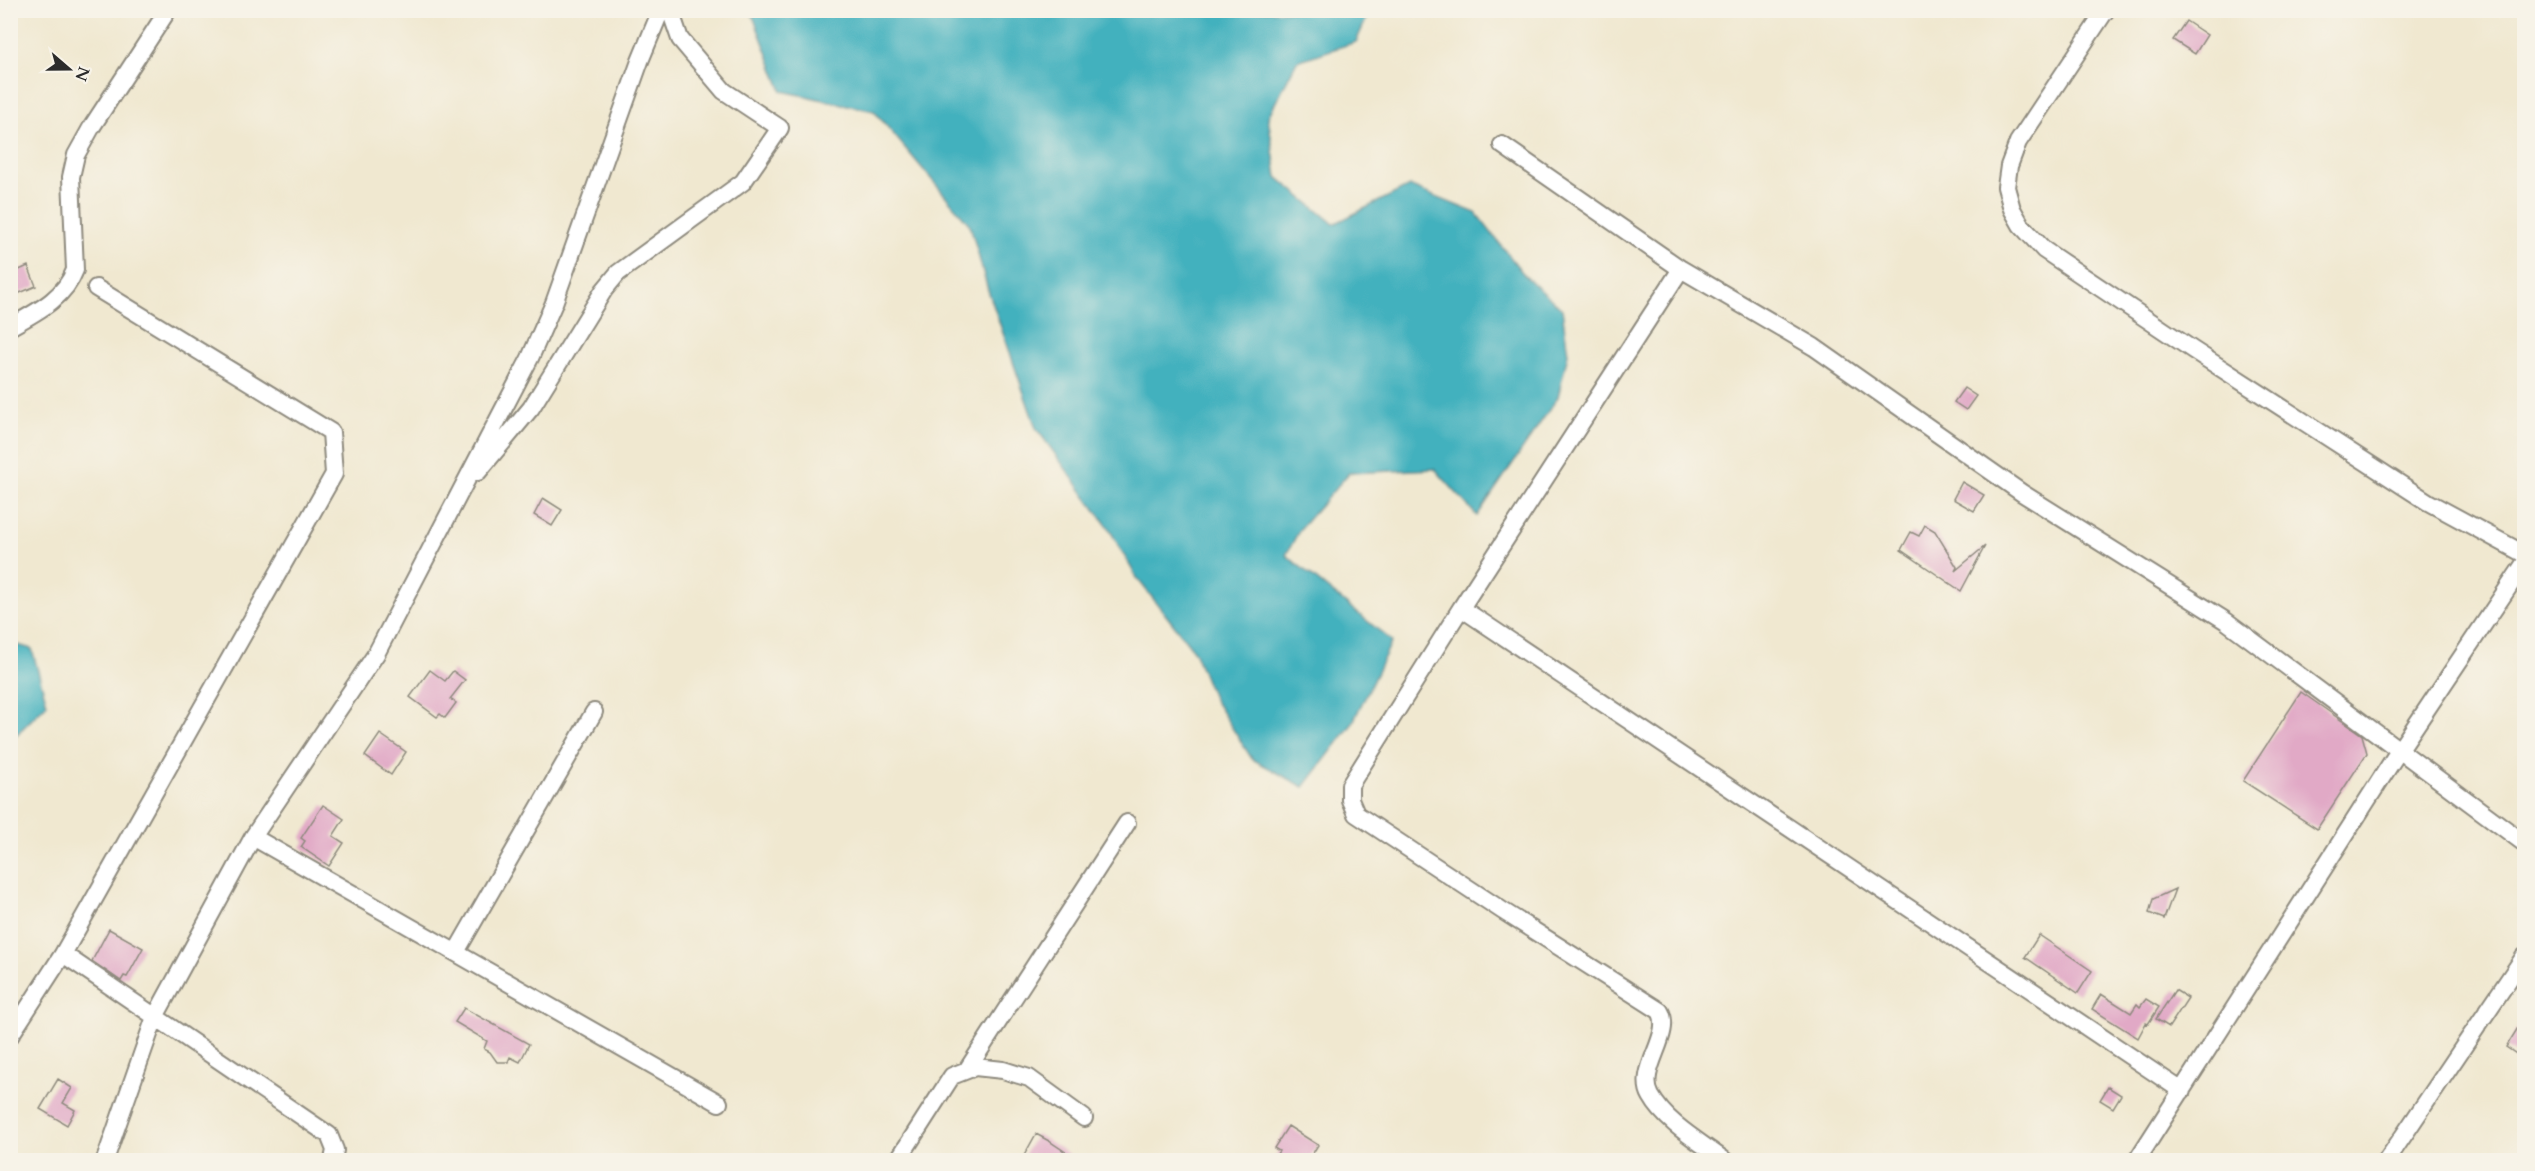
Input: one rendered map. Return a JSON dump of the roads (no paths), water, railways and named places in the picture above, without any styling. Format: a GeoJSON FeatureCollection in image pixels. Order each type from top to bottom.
{"type":"FeatureCollection","features":[{"type":"Feature","properties":{"kind":"street"},"geometry":{"type":"LineString","coordinates":[[10,327],[61,294],[71,281],[75,270],[71,177],[76,155],[168,10]]}},
{"type":"Feature","properties":{"kind":"street"},"geometry":{"type":"LineString","coordinates":[[105,1161],[155,1017],[253,837],[376,654],[530,358],[555,303],[640,61],[661,10]]}},
{"type":"Feature","properties":{"kind":"street"},"geometry":{"type":"LineString","coordinates":[[456,499],[531,408],[604,290],[618,273],[743,182],[780,128],[724,91],[680,39],[670,10]]}},
{"type":"Feature","properties":{"kind":"street"},"geometry":{"type":"LineString","coordinates":[[2106,10],[2018,142],[2009,166],[2006,187],[2012,209],[2021,225],[2044,250],[2193,350],[2428,502],[2524,554]]}},
{"type":"Feature","properties":{"kind":"street"},"geometry":{"type":"LineString","coordinates":[[1502,145],[1681,269],[1814,347],[2022,493],[2226,621],[2524,843]]}},
{"type":"Feature","properties":{"kind":"street"},"geometry":{"type":"LineString","coordinates":[[1681,269],[1461,608],[1350,785],[1350,800],[1356,814],[1660,1011],[1663,1021],[1662,1032],[1646,1080],[1651,1097],[1686,1132],[1724,1161]]}},
{"type":"Feature","properties":{"kind":"street"},"geometry":{"type":"LineString","coordinates":[[10,1036],[63,954],[334,474],[331,432],[96,288]]}},
{"type":"Feature","properties":{"kind":"street"},"geometry":{"type":"LineString","coordinates":[[2138,1161],[2400,749],[2524,564]]}},
{"type":"Feature","properties":{"kind":"street"},"geometry":{"type":"LineString","coordinates":[[1461,608],[2182,1091]]}},
{"type":"Feature","properties":{"kind":"street"},"geometry":{"type":"LineString","coordinates":[[456,952],[594,712]]}},
{"type":"Feature","properties":{"kind":"street"},"geometry":{"type":"LineString","coordinates":[[967,1070],[1127,823]]}},
{"type":"Feature","properties":{"kind":"street"},"geometry":{"type":"LineString","coordinates":[[253,837],[719,1103]]}},
{"type":"Feature","properties":{"kind":"street"},"geometry":{"type":"LineString","coordinates":[[63,954],[329,1135],[335,1150],[333,1161]]}},
{"type":"Feature","properties":{"kind":"street"},"geometry":{"type":"LineString","coordinates":[[2387,1161],[2524,957]]}},
{"type":"Feature","properties":{"kind":"street"},"geometry":{"type":"LineString","coordinates":[[898,1161],[952,1076],[975,1067],[1003,1070],[1029,1078],[1084,1118]]}},
{"type":"Feature","properties":{"kind":"water"},"geometry":{"type":"Polygon","coordinates":[[[751,11],[1370,11],[1356,42],[1297,61],[1268,117],[1277,177],[1334,224],[1409,186],[1476,213],[1525,276],[1562,309],[1568,354],[1558,397],[1477,516],[1435,469],[1349,473],[1300,529],[1286,555],[1392,641],[1352,724],[1304,787],[1252,759],[1213,698],[1194,651],[1137,578],[1108,527],[1036,428],[988,290],[970,225],[874,111],[782,91],[751,11]]]}},
{"type":"Feature","properties":{"kind":"water"},"geometry":{"type":"Polygon","coordinates":[[[11,643],[32,649],[47,704],[11,740],[11,643]]]}}]}
